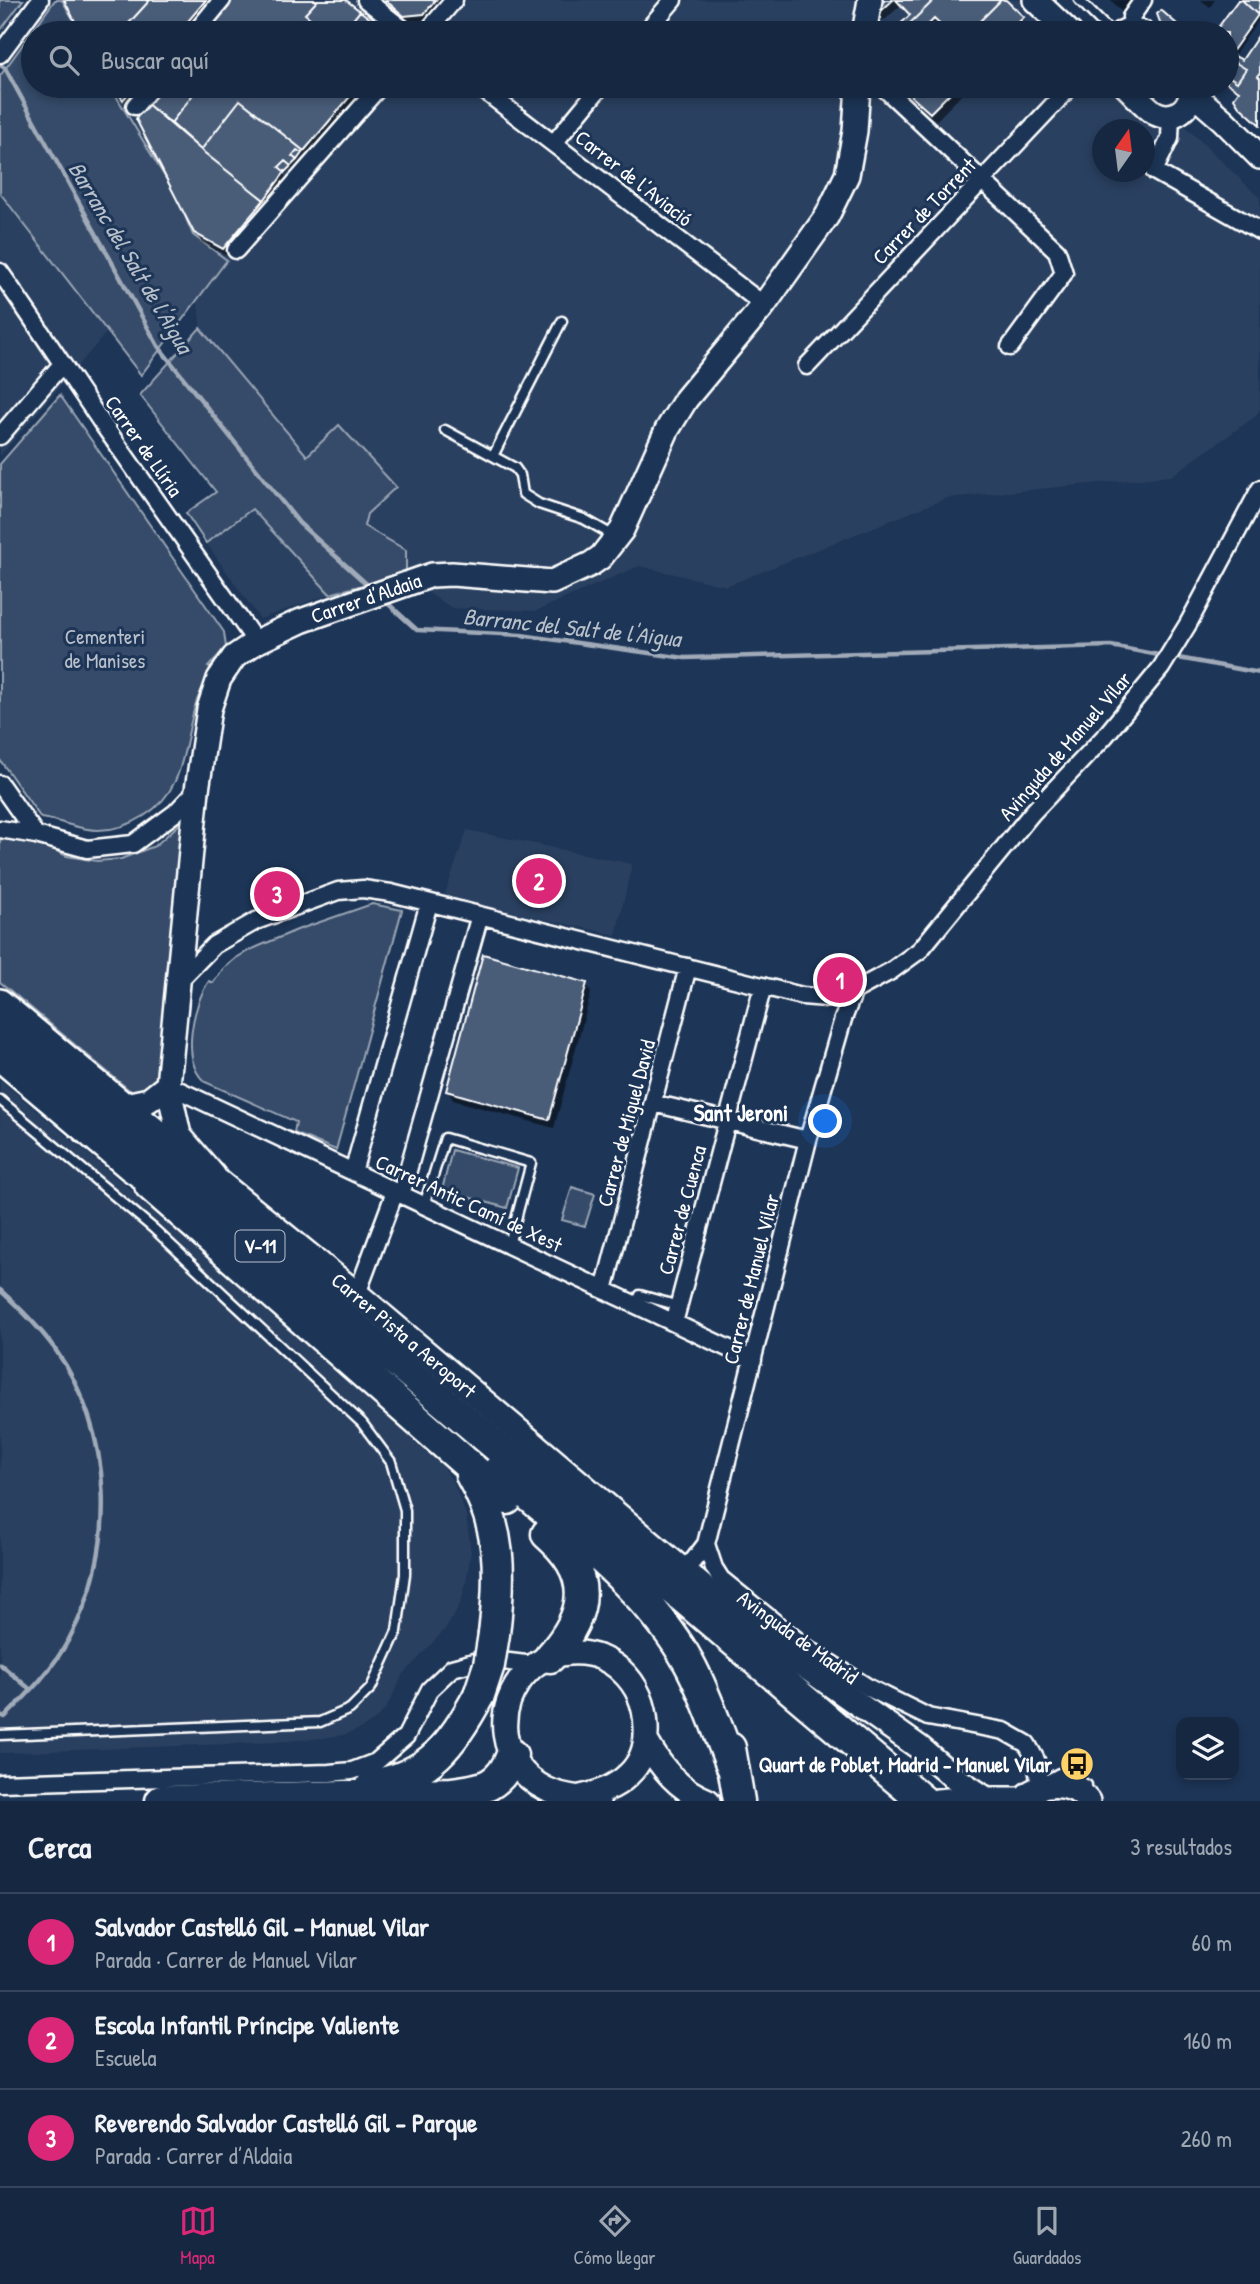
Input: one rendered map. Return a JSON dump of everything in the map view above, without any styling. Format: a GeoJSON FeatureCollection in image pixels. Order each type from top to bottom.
{"type":"FeatureCollection","features":[{"type":"Feature","properties":{"kind":"highway","name":"V-11"},"geometry":{"type":"LineString","coordinates":[[0,1027],[520,1466]]}},
{"type":"Feature","properties":{"kind":"highway","name":"V-11"},"geometry":{"type":"LineString","coordinates":[[0,1055],[133,1167],[161,1185],[475,1460]]}},
{"type":"Feature","properties":{"kind":"highway"},"geometry":{"type":"LineString","coordinates":[[475,1460],[635,1588],[673,1637],[689,1663],[707,1701],[736,1786]]}},
{"type":"Feature","properties":{"kind":"highway"},"geometry":{"type":"LineString","coordinates":[[226,1799],[345,1789],[389,1782],[428,1763],[450,1744],[479,1695],[489,1665],[494,1634],[499,1559],[493,1522],[475,1460]]}},
{"type":"Feature","properties":{"kind":"highway"},"geometry":{"type":"LineString","coordinates":[[475,1460],[562,1547],[573,1563],[581,1592],[578,1610],[571,1630],[542,1661]]}},
{"type":"Feature","properties":{"kind":"highway"},"geometry":{"type":"LineString","coordinates":[[520,1466],[536,1485],[642,1577],[684,1629],[718,1699],[728,1733],[736,1786]]}},
{"type":"Feature","properties":{"kind":"highway"},"geometry":{"type":"LineString","coordinates":[[520,1466],[605,1533],[914,1793]]}},
{"type":"Feature","properties":{"kind":"highway"},"geometry":{"type":"LineString","coordinates":[[161,1801],[452,1793],[475,1790],[498,1779],[506,1770],[512,1755]]}},
{"type":"Feature","properties":{"kind":"street"},"geometry":{"type":"LineString","coordinates":[[24,21],[40,0]]}},
{"type":"Feature","properties":{"kind":"street"},"geometry":{"type":"LineString","coordinates":[[205,21],[222,0]]}},
{"type":"Feature","properties":{"kind":"street"},"geometry":{"type":"LineString","coordinates":[[366,0],[393,21]]}},
{"type":"Feature","properties":{"kind":"street"},"geometry":{"type":"LineString","coordinates":[[436,21],[454,0]]}},
{"type":"Feature","properties":{"kind":"street"},"geometry":{"type":"LineString","coordinates":[[655,21],[673,0]]}},
{"type":"Feature","properties":{"kind":"street"},"geometry":{"type":"LineString","coordinates":[[866,21],[870,0]]}},
{"type":"Feature","properties":{"kind":"street"},"geometry":{"type":"LineString","coordinates":[[1035,0],[1057,21]]}},
{"type":"Feature","properties":{"kind":"street"},"geometry":{"type":"LineString","coordinates":[[1130,21],[1143,0]]}},
{"type":"Feature","properties":{"kind":"street"},"geometry":{"type":"LineString","coordinates":[[0,54],[21,26]]}},
{"type":"Feature","properties":{"kind":"street"},"geometry":{"type":"LineString","coordinates":[[135,106],[142,98]]}},
{"type":"Feature","properties":{"kind":"street"},"geometry":{"type":"LineString","coordinates":[[236,250],[369,98]]}},
{"type":"Feature","properties":{"kind":"street","name":"Carrer de l’Aviació"},"geometry":{"type":"LineString","coordinates":[[494,98],[764,305]]}},
{"type":"Feature","properties":{"kind":"street"},"geometry":{"type":"LineString","coordinates":[[554,143],[591,98]]}},
{"type":"Feature","properties":{"kind":"street","name":"Carrer d’Aldaia"},"geometry":{"type":"LineString","coordinates":[[214,1176],[179,1135],[168,1085],[197,790],[209,709],[219,679],[234,657],[256,642],[301,621],[432,575],[452,574],[552,582],[592,564],[601,557],[617,537],[667,430],[680,409],[764,305],[827,216],[847,175],[855,131],[857,98]]}},
{"type":"Feature","properties":{"kind":"street"},"geometry":{"type":"LineString","coordinates":[[895,98],[1058,251],[1064,273],[1010,346]]}},
{"type":"Feature","properties":{"kind":"street","name":"Carrer de Torrent"},"geometry":{"type":"LineString","coordinates":[[807,366],[1060,98]]}},
{"type":"Feature","properties":{"kind":"street"},"geometry":{"type":"LineString","coordinates":[[1139,98],[1161,115],[1181,112],[1188,105],[1189,98]]}},
{"type":"Feature","properties":{"kind":"street"},"geometry":{"type":"LineString","coordinates":[[1200,98],[1260,157]]}},
{"type":"Feature","properties":{"kind":"street"},"geometry":{"type":"LineString","coordinates":[[1171,115],[1170,138],[1154,171],[1260,232]]}},
{"type":"Feature","properties":{"kind":"street","name":"Carrer de Llíria"},"geometry":{"type":"LineString","coordinates":[[0,272],[256,642]]}},
{"type":"Feature","properties":{"kind":"street"},"geometry":{"type":"LineString","coordinates":[[0,436],[62,364]]}},
{"type":"Feature","properties":{"kind":"street","name":"Avinguda de Manuel Vilar"},"geometry":{"type":"LineString","coordinates":[[177,983],[214,946],[256,921],[338,891],[363,889],[391,893],[802,996],[827,998],[854,991],[891,971],[920,950],[1032,813],[1105,736],[1161,668],[1188,624],[1260,489]]}},
{"type":"Feature","properties":{"kind":"street"},"geometry":{"type":"LineString","coordinates":[[0,784],[36,835]]}},
{"type":"Feature","properties":{"kind":"street"},"geometry":{"type":"LineString","coordinates":[[0,829],[36,835],[87,849],[133,844],[174,813],[197,790]]}},
{"type":"Feature","properties":{"kind":"street"},"geometry":{"type":"LineString","coordinates":[[353,1172],[429,903]]}},
{"type":"Feature","properties":{"kind":"street"},"geometry":{"type":"LineString","coordinates":[[357,1294],[398,1193],[480,915]]}},
{"type":"Feature","properties":{"kind":"street","name":"Carrer de Miguel David"},"geometry":{"type":"LineString","coordinates":[[604,1290],[688,967]]}},
{"type":"Feature","properties":{"kind":"street","name":"Carrer de Cuenca"},"geometry":{"type":"LineString","coordinates":[[674,1323],[763,986]]}},
{"type":"Feature","properties":{"kind":"street","name":"Carrer de Manuel Vilar"},"geometry":{"type":"LineString","coordinates":[[706,1544],[808,1140],[843,1019],[854,991]]}},
{"type":"Feature","properties":{"kind":"street","name":"Carrer Pista a Aeroport"},"geometry":{"type":"LineString","coordinates":[[0,1000],[357,1294],[680,1568]]}},
{"type":"Feature","properties":{"kind":"street"},"geometry":{"type":"LineString","coordinates":[[125,1105],[149,1100],[168,1085]]}},
{"type":"Feature","properties":{"kind":"street","name":"Carrer Antic Camí de Xest"},"geometry":{"type":"LineString","coordinates":[[168,1085],[752,1360]]}},
{"type":"Feature","properties":{"kind":"street"},"geometry":{"type":"LineString","coordinates":[[653,1103],[808,1140]]}},
{"type":"Feature","properties":{"kind":"street"},"geometry":{"type":"LineString","coordinates":[[680,1568],[693,1561],[706,1544]]}},
{"type":"Feature","properties":{"kind":"street","name":"Avinguda de Madrid"},"geometry":{"type":"LineString","coordinates":[[706,1544],[714,1568],[721,1579],[804,1646],[849,1676],[929,1717],[1004,1731],[1027,1744],[1036,1760],[1028,1796]]}},
{"type":"Feature","properties":{"kind":"street","name":"Avinguda de Madrid"},"geometry":{"type":"LineString","coordinates":[[680,1568],[755,1632],[920,1748],[954,1778],[988,1800]]}},
{"type":"Feature","properties":{"kind":"street"},"geometry":{"type":"LineString","coordinates":[[0,1783],[352,1771],[376,1762],[406,1736],[430,1689],[452,1668],[474,1661],[542,1661],[581,1653],[601,1658],[622,1671],[642,1698],[646,1713],[646,1741],[639,1763],[628,1776],[589,1799],[558,1795],[544,1789],[518,1766],[512,1755],[504,1726],[509,1696],[519,1679],[542,1661]]}},
{"type":"Feature","properties":{"kind":"street"},"geometry":{"type":"LineString","coordinates":[[474,1661],[493,1673],[509,1696]]}},
{"type":"Feature","properties":{"kind":"street"},"geometry":{"type":"LineString","coordinates":[[646,1741],[673,1780],[688,1792],[708,1801]]}},
{"type":"Feature","properties":{"kind":"street"},"geometry":{"type":"LineString","coordinates":[[937,1801],[1028,1796],[1059,1785],[1070,1787],[1089,1801]]}},
{"type":"Feature","properties":{"kind":"lane"},"geometry":{"type":"LineString","coordinates":[[1079,0],[1110,21]]}},
{"type":"Feature","properties":{"kind":"lane"},"geometry":{"type":"LineString","coordinates":[[493,456],[562,321]]}},
{"type":"Feature","properties":{"kind":"lane"},"geometry":{"type":"LineString","coordinates":[[445,430],[515,468],[520,475],[523,494],[539,504],[584,519],[617,537]]}},
{"type":"Feature","properties":{"kind":"lane"},"geometry":{"type":"LineString","coordinates":[[0,1100],[154,1229],[362,1423],[391,1462],[405,1510],[405,1561],[397,1631],[371,1688],[350,1709],[320,1722],[0,1735]]}},
{"type":"Feature","properties":{"kind":"lane"},"geometry":{"type":"LineString","coordinates":[[424,1205],[445,1138],[531,1163],[509,1245]]}},
{"type":"Feature","properties":{"kind":"lane"},"geometry":{"type":"LineString","coordinates":[[635,1305],[640,1295],[679,1306]]}},
{"type":"Feature","properties":{"kind":"shaded area"},"geometry":{"type":"Polygon","coordinates":[[[23,0],[1055,0],[1077,21],[47,21],[37,8],[23,0]]]}},
{"type":"Feature","properties":{"kind":"shaded area"},"geometry":{"type":"Polygon","coordinates":[[[102,98],[1156,98],[1260,198],[1260,409],[1256,416],[1171,476],[947,498],[726,586],[639,566],[536,611],[452,608],[389,568],[202,343],[194,263],[102,98]]]}},
{"type":"Feature","properties":{"kind":"shaded area"},"geometry":{"type":"Polygon","coordinates":[[[0,195],[107,332],[0,456],[0,195]]]}},
{"type":"Feature","properties":{"kind":"shaded area"},"geometry":{"type":"Polygon","coordinates":[[[252,509],[330,594],[260,619],[206,543],[252,509]]]}},
{"type":"Feature","properties":{"kind":"shaded area"},"geometry":{"type":"Polygon","coordinates":[[[467,830],[632,864],[616,935],[444,897],[467,830]]]}},
{"type":"Feature","properties":{"kind":"shaded area"},"geometry":{"type":"Polygon","coordinates":[[[0,1080],[313,1343],[377,1408],[444,1468],[454,1484],[466,1515],[471,1552],[461,1602],[447,1627],[403,1675],[387,1707],[376,1719],[362,1728],[343,1735],[275,1742],[0,1753],[0,1080]]]}},
{"type":"Feature","properties":{"kind":"green space"},"geometry":{"type":"Polygon","coordinates":[[[0,0],[23,0],[0,31],[0,0]]]}},
{"type":"Feature","properties":{"kind":"green space"},"geometry":{"type":"Polygon","coordinates":[[[55,0],[62,0],[74,21],[40,21],[55,0]]]}},
{"type":"Feature","properties":{"kind":"green space"},"geometry":{"type":"Polygon","coordinates":[[[21,47],[21,98],[117,98],[177,197],[193,235],[227,260],[141,375],[0,193],[0,76],[21,47]]]}},
{"type":"Feature","properties":{"kind":"green space"},"geometry":{"type":"Polygon","coordinates":[[[200,328],[307,456],[339,425],[396,487],[367,514],[364,526],[406,550],[406,573],[330,594],[252,509],[206,543],[186,513],[216,492],[140,395],[200,328]]]}},
{"type":"Feature","properties":{"kind":"green space","name":"Cementeri de Manises"},"geometry":{"type":"Polygon","coordinates":[[[60,395],[224,632],[226,647],[208,667],[213,669],[196,703],[181,765],[168,793],[158,805],[139,819],[104,830],[91,830],[41,818],[0,760],[0,464],[60,395]]]}},
{"type":"Feature","properties":{"kind":"green space"},"geometry":{"type":"Polygon","coordinates":[[[183,821],[158,1082],[135,1095],[0,982],[0,839],[41,844],[67,856],[97,861],[121,859],[155,846],[183,821]]]}},
{"type":"Feature","properties":{"kind":"green space"},"geometry":{"type":"Polygon","coordinates":[[[372,904],[402,910],[336,1150],[294,1133],[296,1122],[205,1082],[197,1073],[193,1061],[191,1047],[194,1018],[209,981],[213,983],[223,969],[236,958],[297,930],[372,904]]]}},
{"type":"Feature","properties":{"kind":"green space"},"geometry":{"type":"Polygon","coordinates":[[[452,1150],[518,1168],[507,1208],[442,1190],[452,1150]]]}},
{"type":"Feature","properties":{"kind":"green space"},"geometry":{"type":"Polygon","coordinates":[[[572,1187],[595,1194],[585,1226],[562,1220],[572,1187]]]}},
{"type":"Feature","properties":{"kind":"building"},"geometry":{"type":"Polygon","coordinates":[[[64,0],[150,0],[131,21],[75,21],[64,0]]]}},
{"type":"Feature","properties":{"kind":"building"},"geometry":{"type":"Polygon","coordinates":[[[150,0],[206,0],[188,21],[131,21],[150,0]]]}},
{"type":"Feature","properties":{"kind":"building"},"geometry":{"type":"Polygon","coordinates":[[[231,0],[318,0],[305,14],[314,21],[214,21],[231,0]]]}},
{"type":"Feature","properties":{"kind":"building"},"geometry":{"type":"Polygon","coordinates":[[[318,0],[346,0],[360,11],[352,21],[314,21],[305,14],[318,0]]]}},
{"type":"Feature","properties":{"kind":"building"},"geometry":{"type":"Polygon","coordinates":[[[385,0],[436,0],[424,14],[404,16],[385,0]]]}},
{"type":"Feature","properties":{"kind":"building"},"geometry":{"type":"Polygon","coordinates":[[[878,0],[893,0],[881,11],[876,11],[878,0]]]}},
{"type":"Feature","properties":{"kind":"building"},"geometry":{"type":"Polygon","coordinates":[[[896,0],[934,0],[912,21],[904,21],[910,15],[896,0]]]}},
{"type":"Feature","properties":{"kind":"building"},"geometry":{"type":"Polygon","coordinates":[[[934,0],[1001,0],[980,21],[912,21],[934,0]]]}},
{"type":"Feature","properties":{"kind":"building"},"geometry":{"type":"Polygon","coordinates":[[[1001,0],[1006,0],[1024,17],[1020,21],[980,21],[1001,0]]]}},
{"type":"Feature","properties":{"kind":"building"},"geometry":{"type":"Polygon","coordinates":[[[1238,0],[1242,0],[1258,15],[1239,42],[1239,21],[1223,21],[1238,0]]]}},
{"type":"Feature","properties":{"kind":"building"},"geometry":{"type":"Polygon","coordinates":[[[1242,0],[1260,0],[1258,15],[1242,0]]]}},
{"type":"Feature","properties":{"kind":"building"},"geometry":{"type":"Polygon","coordinates":[[[1161,10],[1173,21],[1160,21],[1157,14],[1161,10]]]}},
{"type":"Feature","properties":{"kind":"building"},"geometry":{"type":"Polygon","coordinates":[[[360,11],[373,21],[352,21],[360,11]]]}},
{"type":"Feature","properties":{"kind":"building"},"geometry":{"type":"Polygon","coordinates":[[[1260,33],[1260,125],[1234,98],[1239,98],[1239,79],[1246,69],[1239,65],[1239,58],[1242,60],[1260,33]]]}},
{"type":"Feature","properties":{"kind":"building"},"geometry":{"type":"Polygon","coordinates":[[[1239,65],[1246,69],[1239,79],[1239,65]]]}},
{"type":"Feature","properties":{"kind":"building"},"geometry":{"type":"Polygon","coordinates":[[[150,98],[190,98],[171,123],[146,103],[150,98]]]}},
{"type":"Feature","properties":{"kind":"building"},"geometry":{"type":"Polygon","coordinates":[[[190,98],[349,98],[304,151],[240,100],[201,150],[171,123],[190,98]]]}},
{"type":"Feature","properties":{"kind":"building"},"geometry":{"type":"Polygon","coordinates":[[[913,98],[945,98],[930,113],[913,98]]]}},
{"type":"Feature","properties":{"kind":"building"},"geometry":{"type":"Polygon","coordinates":[[[240,100],[304,151],[302,153],[297,150],[292,156],[297,160],[291,166],[285,161],[279,167],[285,172],[264,200],[201,150],[240,100]]]}},
{"type":"Feature","properties":{"kind":"building"},"geometry":{"type":"Polygon","coordinates":[[[146,103],[264,200],[223,249],[194,233],[136,119],[146,103]]]}},
{"type":"Feature","properties":{"kind":"building"},"geometry":{"type":"Polygon","coordinates":[[[297,150],[302,153],[297,160],[292,156],[297,150]]]}},
{"type":"Feature","properties":{"kind":"building"},"geometry":{"type":"Polygon","coordinates":[[[285,161],[291,166],[285,172],[279,167],[285,161]]]}},
{"type":"Feature","properties":{"kind":"building"},"geometry":{"type":"Polygon","coordinates":[[[483,954],[587,983],[549,1120],[446,1091],[483,954]]]}},
{"type":"Feature","properties":{"kind":"waterway","name":"Barranc del Salt de l'Aigua"},"geometry":{"type":"LineString","coordinates":[[0,65],[5,68],[21,97]]}},
{"type":"Feature","properties":{"kind":"waterway","name":"Barranc del Salt de l'Aigua"},"geometry":{"type":"LineString","coordinates":[[22,98],[158,346],[299,523],[371,588]]}},
{"type":"Feature","properties":{"kind":"waterway","name":"Barranc del Salt de l'Aigua"},"geometry":{"type":"LineString","coordinates":[[383,599],[417,630],[521,635],[685,658],[1111,646],[1164,656]]}},
{"type":"Feature","properties":{"kind":"waterway","name":"Barranc del Salt de l'Aigua"},"geometry":{"type":"LineString","coordinates":[[1173,657],[1260,673]]}},
{"type":"Feature","properties":{"kind":"waterway"},"geometry":{"type":"LineString","coordinates":[[0,1290],[49,1341],[75,1382],[89,1417],[98,1454],[102,1492],[102,1530],[96,1568],[85,1604],[69,1639],[32,1690],[5,1717],[0,1715]]}},
{"type":"Feature","properties":{"kind":"waterway"},"geometry":{"type":"LineString","coordinates":[[0,1664],[31,1690]]}},
{"type":"Feature","properties":{"kind":"place","name":"Escola Infantil Príncipe Valiente"},"geometry":{"type":"Point","coordinates":[539,881]}},
{"type":"Feature","properties":{"kind":"place","name":"Reverendo Salvador Castelló Gil - Parque"},"geometry":{"type":"Point","coordinates":[277,894]}},
{"type":"Feature","properties":{"kind":"place","name":"Salvador Castelló Gil - Manuel Vilar"},"geometry":{"type":"Point","coordinates":[840,980]}},
{"type":"Feature","properties":{"kind":"place","name":"Quart de Poblet, Madrid - Manuel Vilar"},"geometry":{"type":"Point","coordinates":[1077,1764]}},
{"type":"Feature","properties":{"kind":"district","name":"Sant Jeroni"},"geometry":{"type":"Point","coordinates":[741,1112]}}]}
